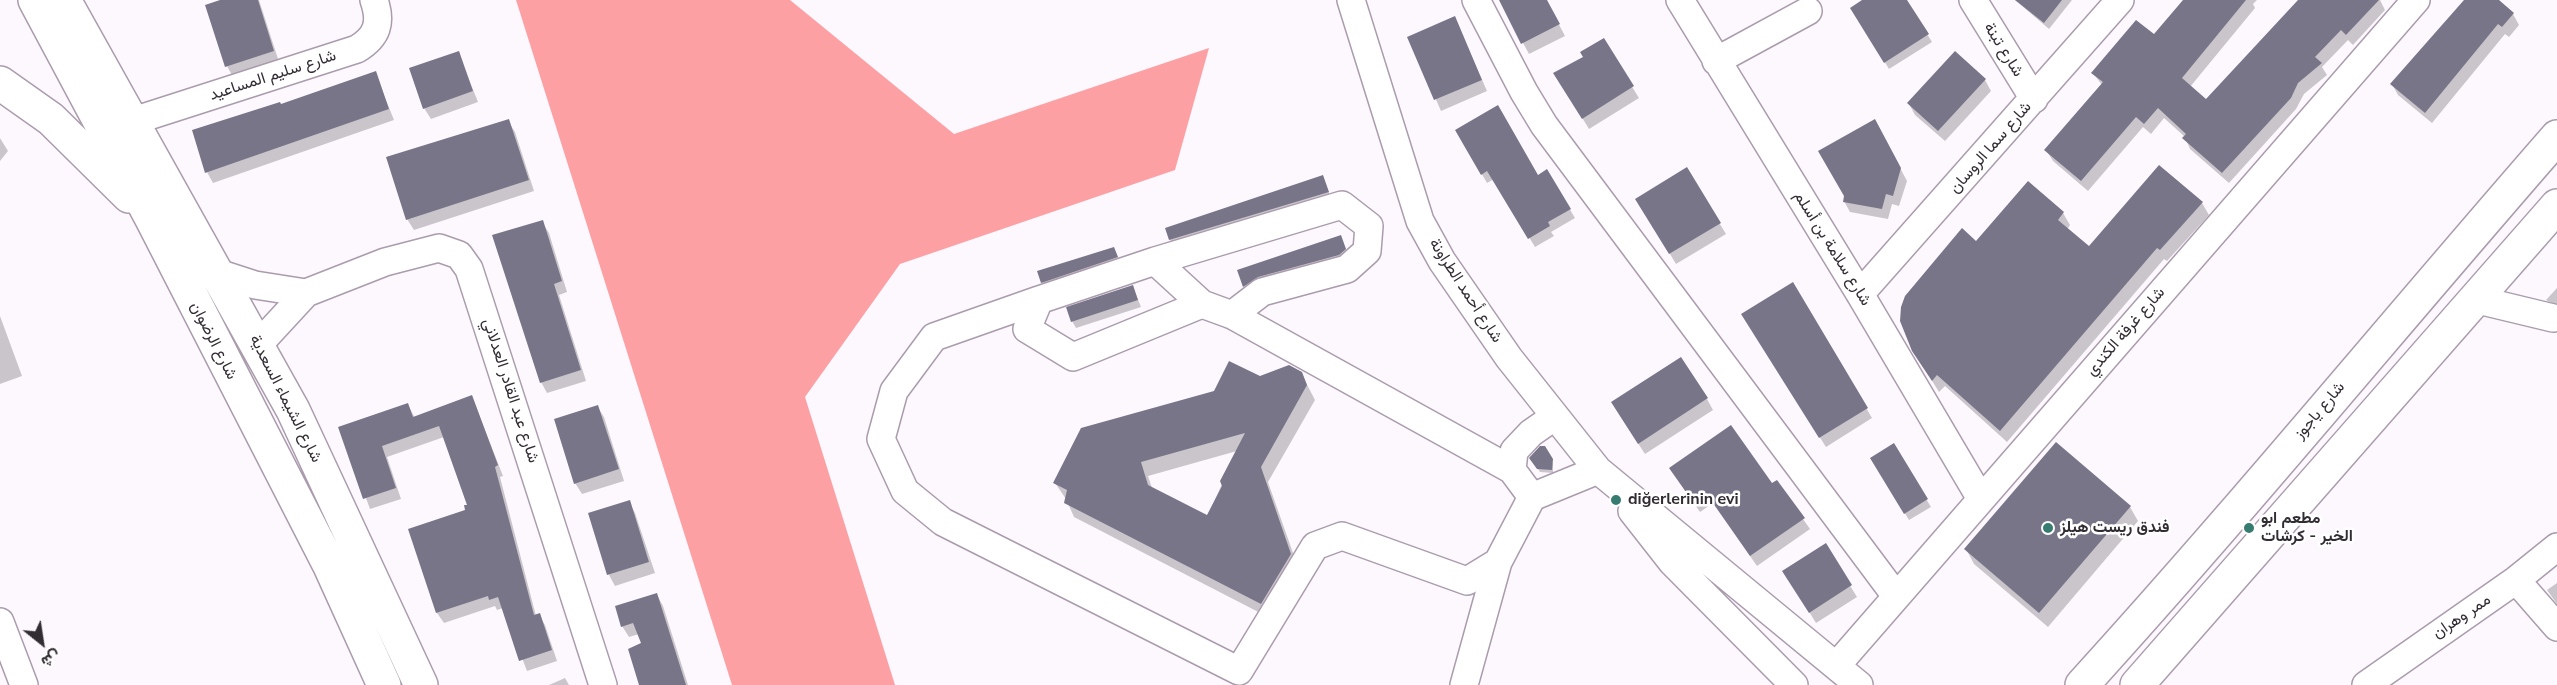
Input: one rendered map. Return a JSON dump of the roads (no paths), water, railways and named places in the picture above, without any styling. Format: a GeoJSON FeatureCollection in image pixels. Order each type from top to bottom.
{"type":"FeatureCollection","features":[{"type":"Feature","properties":{"kind":"main road","name":"شارع الرضوان"},"geometry":{"type":"LineString","coordinates":[[35,0],[152,219],[330,566],[384,685]]}},
{"type":"Feature","properties":{"kind":"main road"},"geometry":{"type":"LineString","coordinates":[[64,0],[133,121]]}},
{"type":"Feature","properties":{"kind":"main road"},"geometry":{"type":"LineString","coordinates":[[0,83],[51,119],[152,219]]}},
{"type":"Feature","properties":{"kind":"main road","name":"شارع الشيماء السعدية"},"geometry":{"type":"LineString","coordinates":[[133,121],[293,410],[421,685]]}},
{"type":"Feature","properties":{"kind":"main road","name":"شارع ياجوز"},"geometry":{"type":"LineString","coordinates":[[2082,685],[2234,515],[2357,367],[2557,136]]}},
{"type":"Feature","properties":{"kind":"main road"},"geometry":{"type":"LineString","coordinates":[[2137,685],[2474,298],[2554,221]]}},
{"type":"Feature","properties":{"kind":"main road"},"geometry":{"type":"LineString","coordinates":[[330,566],[360,552]]}},
{"type":"Feature","properties":{"kind":"main road"},"geometry":{"type":"LineString","coordinates":[[365,646],[397,630]]}},
{"type":"Feature","properties":{"kind":"street","name":"شارع سليم المساعيد"},"geometry":{"type":"LineString","coordinates":[[133,121],[357,49],[368,43],[378,26],[379,17],[374,0]]}},
{"type":"Feature","properties":{"kind":"street","name":"شارع أحمد الطراونة"},"geometry":{"type":"LineString","coordinates":[[1351,0],[1420,221],[1448,270],[1554,417],[1605,476],[1672,562],[1794,685]]}},
{"type":"Feature","properties":{"kind":"street"},"geometry":{"type":"LineString","coordinates":[[1476,0],[1544,125],[1896,596]]}},
{"type":"Feature","properties":{"kind":"street","name":"شارع سلامة بن أسلم"},"geometry":{"type":"LineString","coordinates":[[1680,0],[1860,294],[1981,499]]}},
{"type":"Feature","properties":{"kind":"street","name":"شارع تبنة"},"geometry":{"type":"LineString","coordinates":[[1972,0],[2034,99]]}},
{"type":"Feature","properties":{"kind":"street","name":"شارع سما الروسان"},"geometry":{"type":"LineString","coordinates":[[1860,294],[2120,0]]}},
{"type":"Feature","properties":{"kind":"street","name":"شارع غرفة الكندي"},"geometry":{"type":"LineString","coordinates":[[1837,665],[2416,0]]}},
{"type":"Feature","properties":{"kind":"street"},"geometry":{"type":"LineString","coordinates":[[1716,61],[1808,11]]}},
{"type":"Feature","properties":{"kind":"street"},"geometry":{"type":"LineString","coordinates":[[1232,315],[1262,292],[1347,269],[1367,251],[1369,226],[1342,205],[1155,261],[934,337],[894,391],[881,439],[904,491],[943,522],[1239,671],[1315,546],[1342,536],[1467,581],[1498,562]]}},
{"type":"Feature","properties":{"kind":"street","name":"شارع عبد القادر العدلاني"},"geometry":{"type":"LineString","coordinates":[[258,345],[306,293],[385,262],[439,248],[459,255],[465,262],[537,472],[603,685]]}},
{"type":"Feature","properties":{"kind":"street"},"geometry":{"type":"LineString","coordinates":[[1155,261],[1202,304],[1232,315],[1383,398],[1513,461],[1532,497]]}},
{"type":"Feature","properties":{"kind":"street"},"geometry":{"type":"LineString","coordinates":[[218,273],[255,285],[306,293]]}},
{"type":"Feature","properties":{"kind":"street"},"geometry":{"type":"LineString","coordinates":[[2474,298],[2553,318]]}},
{"type":"Feature","properties":{"kind":"street"},"geometry":{"type":"LineString","coordinates":[[1039,300],[1027,329],[1073,357],[1202,304]]}},
{"type":"Feature","properties":{"kind":"street"},"geometry":{"type":"LineString","coordinates":[[1513,461],[1531,433],[1554,417]]}},
{"type":"Feature","properties":{"kind":"street","name":"شارع أحمد الطراونة"},"geometry":{"type":"LineString","coordinates":[[1605,476],[1859,685]]}},
{"type":"Feature","properties":{"kind":"street"},"geometry":{"type":"LineString","coordinates":[[1464,685],[1498,562],[1532,497],[1605,476]]}},
{"type":"Feature","properties":{"kind":"street","name":"ممر وهران"},"geometry":{"type":"LineString","coordinates":[[2366,685],[2516,580],[2557,547]]}},
{"type":"Feature","properties":{"kind":"street"},"geometry":{"type":"LineString","coordinates":[[2516,580],[2557,627]]}},
{"type":"Feature","properties":{"kind":"street"},"geometry":{"type":"LineString","coordinates":[[0,621],[24,685]]}},
{"type":"Feature","properties":{"kind":"place","name":"diğerlerinin evi"},"geometry":{"type":"Point","coordinates":[1616,500]}},
{"type":"Feature","properties":{"kind":"place","name":"فندق ريست هيلز"},"geometry":{"type":"Point","coordinates":[2048,528]}},
{"type":"Feature","properties":{"kind":"place","name":"مطعم ابو الخير - كرشات"},"geometry":{"type":"Point","coordinates":[2249,528]}}]}
